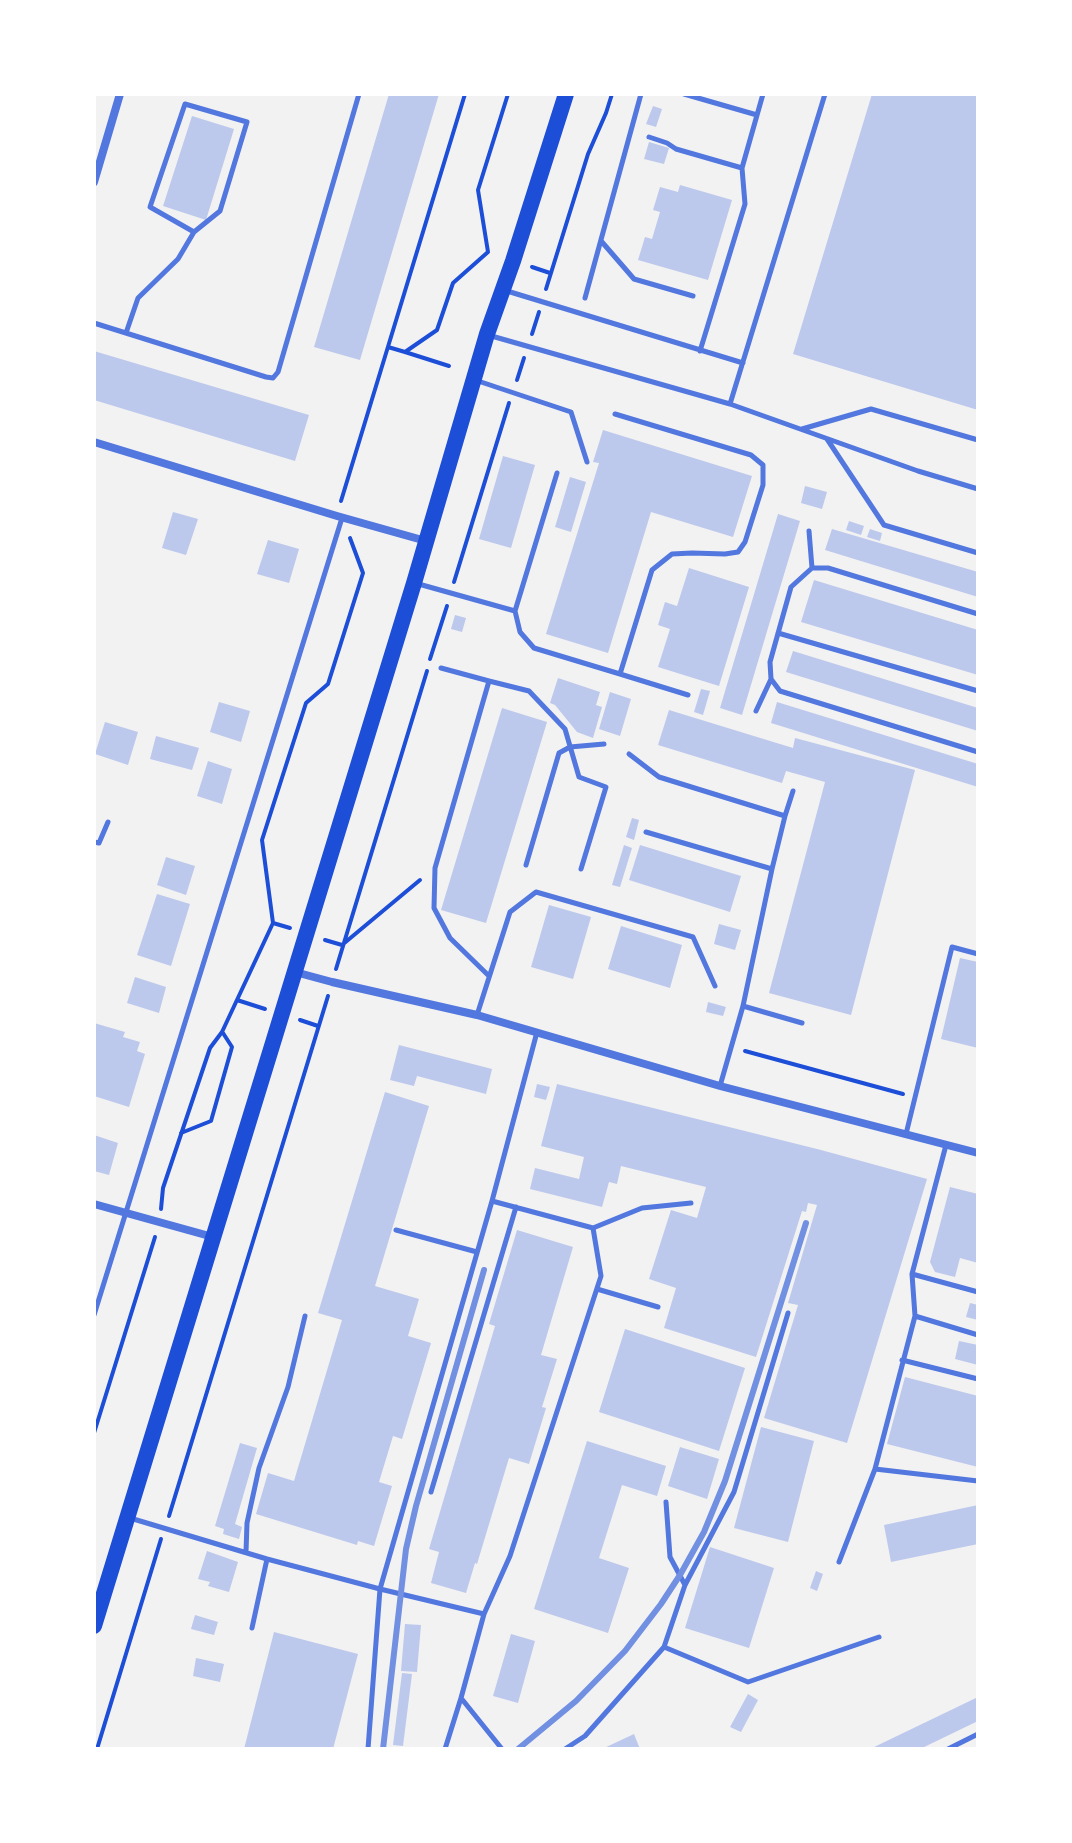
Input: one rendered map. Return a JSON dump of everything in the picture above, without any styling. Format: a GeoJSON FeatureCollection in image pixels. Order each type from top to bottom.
{"type":"FeatureCollection","features":[{"type":"Feature","properties":{"kind":"main road"},"geometry":{"type":"LineString","coordinates":[[94,1626],[427,541],[487,334],[566,94]]}},
{"type":"Feature","properties":{"kind":"street"},"geometry":{"type":"LineString","coordinates":[[94,182],[120,94]]}},
{"type":"Feature","properties":{"kind":"street"},"geometry":{"type":"LineString","coordinates":[[94,442],[427,541]]}},
{"type":"Feature","properties":{"kind":"street"},"geometry":{"type":"LineString","coordinates":[[294,972],[477,1015],[720,1086],[978,1153]]}},
{"type":"Feature","properties":{"kind":"street"},"geometry":{"type":"LineString","coordinates":[[94,1204],[213,1237]]}},
{"type":"Feature","properties":{"kind":"lane"},"geometry":{"type":"LineString","coordinates":[[94,323],[273,378],[278,372],[359,94]]}},
{"type":"Feature","properties":{"kind":"lane"},"geometry":{"type":"LineString","coordinates":[[585,298],[641,94]]}},
{"type":"Feature","properties":{"kind":"lane"},"geometry":{"type":"LineString","coordinates":[[684,94],[757,115]]}},
{"type":"Feature","properties":{"kind":"lane"},"geometry":{"type":"LineString","coordinates":[[700,351],[745,204],[742,168],[763,94]]}},
{"type":"Feature","properties":{"kind":"lane"},"geometry":{"type":"LineString","coordinates":[[730,404],[825,94]]}},
{"type":"Feature","properties":{"kind":"lane"},"geometry":{"type":"LineString","coordinates":[[126,333],[138,298],[178,259],[194,232],[220,211],[247,122],[185,104],[150,207],[194,232]]}},
{"type":"Feature","properties":{"kind":"lane"},"geometry":{"type":"LineString","coordinates":[[649,137],[676,149],[742,168]]}},
{"type":"Feature","properties":{"kind":"lane"},"geometry":{"type":"LineString","coordinates":[[601,241],[634,279],[693,296]]}},
{"type":"Feature","properties":{"kind":"lane"},"geometry":{"type":"LineString","coordinates":[[502,289],[743,363]]}},
{"type":"Feature","properties":{"kind":"lane"},"geometry":{"type":"LineString","coordinates":[[487,334],[730,404],[918,471],[978,489]]}},
{"type":"Feature","properties":{"kind":"lane"},"geometry":{"type":"LineString","coordinates":[[475,380],[571,412],[587,462]]}},
{"type":"Feature","properties":{"kind":"lane"},"geometry":{"type":"LineString","coordinates":[[802,429],[871,409],[978,440]]}},
{"type":"Feature","properties":{"kind":"lane"},"geometry":{"type":"LineString","coordinates":[[615,414],[751,455],[763,465],[763,485],[745,542],[738,552],[672,554],[652,570],[620,674]]}},
{"type":"Feature","properties":{"kind":"lane"},"geometry":{"type":"LineString","coordinates":[[826,438],[884,525],[978,553]]}},
{"type":"Feature","properties":{"kind":"lane"},"geometry":{"type":"LineString","coordinates":[[557,473],[515,611],[520,632],[534,648],[688,695]]}},
{"type":"Feature","properties":{"kind":"lane"},"geometry":{"type":"LineString","coordinates":[[94,1315],[339,516]]}},
{"type":"Feature","properties":{"kind":"lane"},"geometry":{"type":"LineString","coordinates":[[809,531],[812,568]]}},
{"type":"Feature","properties":{"kind":"lane"},"geometry":{"type":"LineString","coordinates":[[756,711],[771,679],[770,662],[791,587],[812,568],[828,568],[978,614]]}},
{"type":"Feature","properties":{"kind":"lane"},"geometry":{"type":"LineString","coordinates":[[414,583],[515,611]]}},
{"type":"Feature","properties":{"kind":"lane"},"geometry":{"type":"LineString","coordinates":[[778,633],[978,691]]}},
{"type":"Feature","properties":{"kind":"lane"},"geometry":{"type":"LineString","coordinates":[[441,668],[529,691],[565,729],[579,777],[606,787],[581,869]]}},
{"type":"Feature","properties":{"kind":"lane"},"geometry":{"type":"LineString","coordinates":[[771,679],[780,691],[978,752]]}},
{"type":"Feature","properties":{"kind":"lane"},"geometry":{"type":"LineString","coordinates":[[489,681],[435,868],[434,908],[450,938],[489,976]]}},
{"type":"Feature","properties":{"kind":"lane"},"geometry":{"type":"LineString","coordinates":[[526,865],[559,753],[570,747],[604,744]]}},
{"type":"Feature","properties":{"kind":"lane"},"geometry":{"type":"LineString","coordinates":[[629,754],[659,777],[785,816]]}},
{"type":"Feature","properties":{"kind":"lane"},"geometry":{"type":"LineString","coordinates":[[720,1086],[743,1006],[772,869],[793,791]]}},
{"type":"Feature","properties":{"kind":"lane"},"geometry":{"type":"LineString","coordinates":[[94,842],[99,843],[108,822]]}},
{"type":"Feature","properties":{"kind":"lane"},"geometry":{"type":"LineString","coordinates":[[646,832],[772,869]]}},
{"type":"Feature","properties":{"kind":"lane"},"geometry":{"type":"LineString","coordinates":[[477,1015],[510,912],[536,892],[693,937],[715,986]]}},
{"type":"Feature","properties":{"kind":"lane"},"geometry":{"type":"LineString","coordinates":[[906,1135],[952,947],[978,954]]}},
{"type":"Feature","properties":{"kind":"lane"},"geometry":{"type":"LineString","coordinates":[[743,1006],[802,1023]]}},
{"type":"Feature","properties":{"kind":"lane"},"geometry":{"type":"LineString","coordinates":[[368,1749],[380,1589],[538,1032]]}},
{"type":"Feature","properties":{"kind":"lane"},"geometry":{"type":"LineString","coordinates":[[839,1562],[875,1469],[915,1316],[912,1274],[946,1145]]}},
{"type":"Feature","properties":{"kind":"lane"},"geometry":{"type":"LineString","coordinates":[[492,1201],[593,1228],[642,1208],[691,1203]]}},
{"type":"Feature","properties":{"kind":"lane"},"geometry":{"type":"LineString","coordinates":[[431,1492],[516,1207]]}},
{"type":"Feature","properties":{"kind":"lane"},"geometry":{"type":"LineString","coordinates":[[445,1749],[484,1614],[510,1556],[601,1276],[593,1228]]}},
{"type":"Feature","properties":{"kind":"lane"},"geometry":{"type":"LineString","coordinates":[[396,1230],[477,1252]]}},
{"type":"Feature","properties":{"kind":"lane"},"geometry":{"type":"LineString","coordinates":[[912,1274],[978,1292]]}},
{"type":"Feature","properties":{"kind":"lane"},"geometry":{"type":"LineString","coordinates":[[597,1289],[658,1307]]}},
{"type":"Feature","properties":{"kind":"lane"},"geometry":{"type":"LineString","coordinates":[[565,1749],[585,1736],[664,1647],[685,1585],[734,1492],[788,1313]]}},
{"type":"Feature","properties":{"kind":"lane"},"geometry":{"type":"LineString","coordinates":[[246,1552],[247,1523],[259,1468],[288,1387],[305,1316]]}},
{"type":"Feature","properties":{"kind":"lane"},"geometry":{"type":"LineString","coordinates":[[915,1316],[978,1335]]}},
{"type":"Feature","properties":{"kind":"lane"},"geometry":{"type":"LineString","coordinates":[[902,1360],[978,1379]]}},
{"type":"Feature","properties":{"kind":"lane"},"geometry":{"type":"LineString","coordinates":[[875,1469],[978,1481]]}},
{"type":"Feature","properties":{"kind":"lane"},"geometry":{"type":"LineString","coordinates":[[666,1502],[670,1557],[685,1585]]}},
{"type":"Feature","properties":{"kind":"lane"},"geometry":{"type":"LineString","coordinates":[[128,1518],[267,1559],[484,1614]]}},
{"type":"Feature","properties":{"kind":"lane"},"geometry":{"type":"LineString","coordinates":[[252,1628],[267,1559]]}},
{"type":"Feature","properties":{"kind":"lane"},"geometry":{"type":"LineString","coordinates":[[664,1647],[748,1682],[879,1637]]}},
{"type":"Feature","properties":{"kind":"lane"},"geometry":{"type":"LineString","coordinates":[[461,1698],[502,1749]]}},
{"type":"Feature","properties":{"kind":"lane"},"geometry":{"type":"LineString","coordinates":[[948,1749],[978,1734]]}},
{"type":"Feature","properties":{"kind":"path"},"geometry":{"type":"LineString","coordinates":[[94,1433],[160,1221],[163,1188],[210,1048],[222,1032],[273,923],[262,840],[306,703],[328,684],[363,573],[339,516],[465,94]]}},
{"type":"Feature","properties":{"kind":"path"},"geometry":{"type":"LineString","coordinates":[[405,352],[437,330],[453,283],[488,252],[478,190],[508,94]]}},
{"type":"Feature","properties":{"kind":"path"},"geometry":{"type":"LineString","coordinates":[[97,1749],[512,393],[588,154],[612,94]]}},
{"type":"Feature","properties":{"kind":"path"},"geometry":{"type":"LineString","coordinates":[[388,347],[449,366]]}},
{"type":"Feature","properties":{"kind":"path"},"geometry":{"type":"LineString","coordinates":[[342,945],[435,868]]}},
{"type":"Feature","properties":{"kind":"path"},"geometry":{"type":"LineString","coordinates":[[181,1133],[211,1121],[232,1047],[222,1032]]}},
{"type":"Feature","properties":{"kind":"path"},"geometry":{"type":"LineString","coordinates":[[731,1048],[915,1098]]}},
{"type":"Feature","properties":{"kind":"building"},"geometry":{"type":"Polygon","coordinates":[[[389,94],[439,94],[360,360],[314,347],[389,94]]]}},
{"type":"Feature","properties":{"kind":"building"},"geometry":{"type":"Polygon","coordinates":[[[872,94],[978,94],[978,410],[793,354],[872,94]]]}},
{"type":"Feature","properties":{"kind":"building"},"geometry":{"type":"Polygon","coordinates":[[[653,106],[662,109],[656,127],[646,124],[653,106]]]}},
{"type":"Feature","properties":{"kind":"building"},"geometry":{"type":"Polygon","coordinates":[[[192,116],[234,129],[206,220],[163,206],[192,116]]]}},
{"type":"Feature","properties":{"kind":"building"},"geometry":{"type":"Polygon","coordinates":[[[649,142],[669,148],[664,164],[644,159],[649,142]]]}},
{"type":"Feature","properties":{"kind":"building"},"geometry":{"type":"Polygon","coordinates":[[[680,185],[732,200],[708,280],[638,260],[645,237],[652,239],[660,212],[653,210],[660,187],[678,192],[680,185]]]}},
{"type":"Feature","properties":{"kind":"building"},"geometry":{"type":"Polygon","coordinates":[[[94,351],[309,415],[295,461],[94,400],[94,351]]]}},
{"type":"Feature","properties":{"kind":"building"},"geometry":{"type":"Polygon","coordinates":[[[603,430],[752,476],[733,537],[651,512],[608,653],[546,634],[599,463],[593,462],[603,430]]]}},
{"type":"Feature","properties":{"kind":"building"},"geometry":{"type":"Polygon","coordinates":[[[503,456],[535,465],[511,548],[479,539],[503,456]]]}},
{"type":"Feature","properties":{"kind":"building"},"geometry":{"type":"Polygon","coordinates":[[[570,477],[586,482],[571,532],[555,527],[570,477]]]}},
{"type":"Feature","properties":{"kind":"building"},"geometry":{"type":"Polygon","coordinates":[[[805,486],[827,492],[822,509],[801,503],[805,486]]]}},
{"type":"Feature","properties":{"kind":"building"},"geometry":{"type":"Polygon","coordinates":[[[173,512],[198,519],[186,555],[162,548],[173,512]]]}},
{"type":"Feature","properties":{"kind":"building"},"geometry":{"type":"Polygon","coordinates":[[[778,514],[800,521],[742,715],[720,708],[778,514]]]}},
{"type":"Feature","properties":{"kind":"building"},"geometry":{"type":"Polygon","coordinates":[[[849,521],[864,526],[861,535],[846,530],[849,521]]]}},
{"type":"Feature","properties":{"kind":"building"},"geometry":{"type":"Polygon","coordinates":[[[832,529],[978,572],[978,597],[825,550],[832,529]]]}},
{"type":"Feature","properties":{"kind":"building"},"geometry":{"type":"Polygon","coordinates":[[[870,529],[882,533],[880,541],[867,537],[870,529]]]}},
{"type":"Feature","properties":{"kind":"building"},"geometry":{"type":"Polygon","coordinates":[[[268,540],[299,549],[289,583],[257,574],[268,540]]]}},
{"type":"Feature","properties":{"kind":"building"},"geometry":{"type":"Polygon","coordinates":[[[689,568],[749,587],[719,686],[658,667],[670,629],[658,625],[665,602],[677,606],[689,568]]]}},
{"type":"Feature","properties":{"kind":"building"},"geometry":{"type":"Polygon","coordinates":[[[814,580],[978,630],[978,675],[801,622],[814,580]]]}},
{"type":"Feature","properties":{"kind":"building"},"geometry":{"type":"Polygon","coordinates":[[[455,615],[466,618],[462,632],[451,629],[455,615]]]}},
{"type":"Feature","properties":{"kind":"building"},"geometry":{"type":"Polygon","coordinates":[[[793,651],[978,708],[978,731],[786,672],[793,651]]]}},
{"type":"Feature","properties":{"kind":"building"},"geometry":{"type":"Polygon","coordinates":[[[558,678],[600,692],[596,705],[602,707],[593,738],[577,732],[550,703],[558,678]]]}},
{"type":"Feature","properties":{"kind":"building"},"geometry":{"type":"Polygon","coordinates":[[[701,689],[710,691],[703,715],[694,712],[701,689]]]}},
{"type":"Feature","properties":{"kind":"building"},"geometry":{"type":"Polygon","coordinates":[[[610,692],[631,699],[620,736],[599,729],[610,692]]]}},
{"type":"Feature","properties":{"kind":"building"},"geometry":{"type":"Polygon","coordinates":[[[219,702],[250,711],[241,742],[210,732],[219,702]]]}},
{"type":"Feature","properties":{"kind":"building"},"geometry":{"type":"Polygon","coordinates":[[[777,702],[978,764],[978,787],[771,723],[777,702]]]}},
{"type":"Feature","properties":{"kind":"building"},"geometry":{"type":"Polygon","coordinates":[[[502,708],[547,722],[486,923],[441,910],[502,708]]]}},
{"type":"Feature","properties":{"kind":"building"},"geometry":{"type":"Polygon","coordinates":[[[669,710],[793,748],[795,738],[915,770],[851,1015],[769,993],[825,782],[786,771],[782,783],[658,745],[669,710]]]}},
{"type":"Feature","properties":{"kind":"building"},"geometry":{"type":"Polygon","coordinates":[[[105,722],[138,732],[128,765],[95,754],[105,722]]]}},
{"type":"Feature","properties":{"kind":"building"},"geometry":{"type":"Polygon","coordinates":[[[156,736],[199,748],[192,770],[150,759],[156,736]]]}},
{"type":"Feature","properties":{"kind":"building"},"geometry":{"type":"Polygon","coordinates":[[[208,761],[232,769],[222,804],[197,796],[208,761]]]}},
{"type":"Feature","properties":{"kind":"building"},"geometry":{"type":"Polygon","coordinates":[[[632,818],[639,820],[634,840],[626,837],[632,818]]]}},
{"type":"Feature","properties":{"kind":"building"},"geometry":{"type":"Polygon","coordinates":[[[624,845],[632,848],[620,887],[612,885],[624,845]]]}},
{"type":"Feature","properties":{"kind":"building"},"geometry":{"type":"Polygon","coordinates":[[[640,845],[741,876],[730,912],[629,880],[640,845]]]}},
{"type":"Feature","properties":{"kind":"building"},"geometry":{"type":"Polygon","coordinates":[[[166,857],[195,866],[186,895],[157,885],[166,857]]]}},
{"type":"Feature","properties":{"kind":"building"},"geometry":{"type":"Polygon","coordinates":[[[157,894],[190,904],[171,966],[137,955],[157,894]]]}},
{"type":"Feature","properties":{"kind":"building"},"geometry":{"type":"Polygon","coordinates":[[[549,905],[591,917],[573,979],[531,967],[549,905]]]}},
{"type":"Feature","properties":{"kind":"building"},"geometry":{"type":"Polygon","coordinates":[[[719,924],[741,930],[735,950],[714,944],[719,924]]]}},
{"type":"Feature","properties":{"kind":"building"},"geometry":{"type":"Polygon","coordinates":[[[621,926],[682,945],[670,988],[608,969],[621,926]]]}},
{"type":"Feature","properties":{"kind":"building"},"geometry":{"type":"Polygon","coordinates":[[[960,958],[978,962],[978,1048],[941,1039],[960,958]]]}},
{"type":"Feature","properties":{"kind":"building"},"geometry":{"type":"Polygon","coordinates":[[[135,977],[166,987],[159,1013],[127,1003],[135,977]]]}},
{"type":"Feature","properties":{"kind":"building"},"geometry":{"type":"Polygon","coordinates":[[[708,1002],[726,1007],[723,1016],[706,1012],[708,1002]]]}},
{"type":"Feature","properties":{"kind":"building"},"geometry":{"type":"Polygon","coordinates":[[[94,1023],[125,1032],[123,1037],[140,1042],[137,1051],[145,1054],[129,1107],[94,1096],[94,1023]]]}},
{"type":"Feature","properties":{"kind":"building"},"geometry":{"type":"Polygon","coordinates":[[[399,1045],[492,1069],[486,1094],[417,1076],[414,1086],[390,1080],[399,1045]]]}},
{"type":"Feature","properties":{"kind":"building"},"geometry":{"type":"Polygon","coordinates":[[[537,1084],[550,1087],[546,1100],[534,1097],[537,1084]]]}},
{"type":"Feature","properties":{"kind":"building"},"geometry":{"type":"Polygon","coordinates":[[[557,1084],[927,1179],[847,1443],[764,1418],[798,1305],[788,1303],[817,1205],[808,1203],[806,1212],[802,1211],[756,1357],[664,1328],[676,1288],[649,1279],[671,1210],[697,1218],[706,1187],[621,1166],[617,1184],[609,1182],[602,1207],[530,1189],[535,1168],[579,1179],[584,1157],[541,1146],[557,1084]]]}},
{"type":"Feature","properties":{"kind":"building"},"geometry":{"type":"Polygon","coordinates":[[[385,1092],[429,1106],[375,1286],[419,1299],[408,1336],[431,1343],[402,1439],[393,1436],[379,1482],[392,1486],[374,1546],[358,1541],[357,1545],[256,1514],[268,1473],[294,1481],[342,1320],[318,1313],[385,1092]]]}},
{"type":"Feature","properties":{"kind":"building"},"geometry":{"type":"Polygon","coordinates":[[[94,1135],[118,1143],[109,1175],[94,1171],[94,1135]]]}},
{"type":"Feature","properties":{"kind":"building"},"geometry":{"type":"Polygon","coordinates":[[[950,1187],[978,1194],[978,1263],[960,1258],[955,1277],[935,1272],[930,1262],[950,1187]]]}},
{"type":"Feature","properties":{"kind":"building"},"geometry":{"type":"Polygon","coordinates":[[[517,1230],[573,1247],[541,1355],[557,1359],[529,1464],[509,1458],[466,1593],[431,1583],[439,1552],[429,1549],[495,1326],[489,1324],[517,1230]]]}},
{"type":"Feature","properties":{"kind":"building"},"geometry":{"type":"Polygon","coordinates":[[[970,1303],[978,1305],[978,1320],[966,1317],[970,1303]]]}},
{"type":"Feature","properties":{"kind":"building"},"geometry":{"type":"Polygon","coordinates":[[[625,1329],[745,1368],[719,1451],[599,1412],[625,1329]]]}},
{"type":"Feature","properties":{"kind":"building"},"geometry":{"type":"Polygon","coordinates":[[[959,1341],[978,1345],[978,1365],[955,1359],[959,1341]]]}},
{"type":"Feature","properties":{"kind":"building"},"geometry":{"type":"Polygon","coordinates":[[[905,1377],[978,1396],[978,1467],[887,1444],[905,1377]]]}},
{"type":"Feature","properties":{"kind":"building"},"geometry":{"type":"Polygon","coordinates":[[[761,1427],[814,1441],[788,1542],[734,1528],[761,1427]]]}},
{"type":"Feature","properties":{"kind":"building"},"geometry":{"type":"Polygon","coordinates":[[[587,1441],[666,1466],[657,1496],[622,1485],[599,1558],[629,1568],[608,1633],[534,1609],[587,1441]]]}},
{"type":"Feature","properties":{"kind":"building"},"geometry":{"type":"Polygon","coordinates":[[[240,1443],[257,1448],[235,1524],[242,1527],[239,1539],[223,1534],[224,1529],[215,1526],[240,1443]]]}},
{"type":"Feature","properties":{"kind":"building"},"geometry":{"type":"Polygon","coordinates":[[[680,1447],[719,1459],[707,1499],[668,1486],[680,1447]]]}},
{"type":"Feature","properties":{"kind":"building"},"geometry":{"type":"Polygon","coordinates":[[[978,1505],[978,1544],[891,1562],[884,1525],[978,1505]]]}},
{"type":"Feature","properties":{"kind":"building"},"geometry":{"type":"Polygon","coordinates":[[[710,1547],[774,1568],[749,1648],[685,1628],[710,1547]]]}},
{"type":"Feature","properties":{"kind":"building"},"geometry":{"type":"Polygon","coordinates":[[[207,1551],[238,1562],[229,1592],[208,1586],[210,1582],[198,1579],[207,1551]]]}},
{"type":"Feature","properties":{"kind":"building"},"geometry":{"type":"Polygon","coordinates":[[[816,1571],[823,1574],[817,1591],[810,1588],[816,1571]]]}},
{"type":"Feature","properties":{"kind":"building"},"geometry":{"type":"Polygon","coordinates":[[[195,1615],[218,1622],[214,1635],[191,1629],[195,1615]]]}},
{"type":"Feature","properties":{"kind":"building"},"geometry":{"type":"Polygon","coordinates":[[[405,1624],[421,1625],[417,1672],[401,1671],[405,1624]]]}},
{"type":"Feature","properties":{"kind":"building"},"geometry":{"type":"Polygon","coordinates":[[[274,1632],[358,1654],[333,1749],[244,1749],[274,1632]]]}},
{"type":"Feature","properties":{"kind":"building"},"geometry":{"type":"Polygon","coordinates":[[[511,1634],[535,1641],[518,1703],[493,1696],[511,1634]]]}},
{"type":"Feature","properties":{"kind":"building"},"geometry":{"type":"Polygon","coordinates":[[[196,1658],[224,1664],[220,1682],[193,1676],[196,1658]]]}},
{"type":"Feature","properties":{"kind":"building"},"geometry":{"type":"Polygon","coordinates":[[[402,1673],[412,1674],[403,1746],[393,1745],[402,1673]]]}},
{"type":"Feature","properties":{"kind":"building"},"geometry":{"type":"Polygon","coordinates":[[[748,1694],[758,1700],[741,1732],[730,1727],[748,1694]]]}},
{"type":"Feature","properties":{"kind":"building"},"geometry":{"type":"Polygon","coordinates":[[[978,1697],[978,1721],[920,1749],[870,1749],[978,1697]]]}},
{"type":"Feature","properties":{"kind":"building"},"geometry":{"type":"Polygon","coordinates":[[[634,1734],[640,1749],[602,1749],[634,1734]]]}},
{"type":"Feature","properties":{"kind":"railway"},"geometry":{"type":"LineString","coordinates":[[518,1749],[576,1701],[625,1651],[661,1604],[704,1532],[725,1481],[806,1223]]}},
{"type":"Feature","properties":{"kind":"railway"},"geometry":{"type":"LineString","coordinates":[[383,1749],[406,1549],[484,1270]]}}]}
